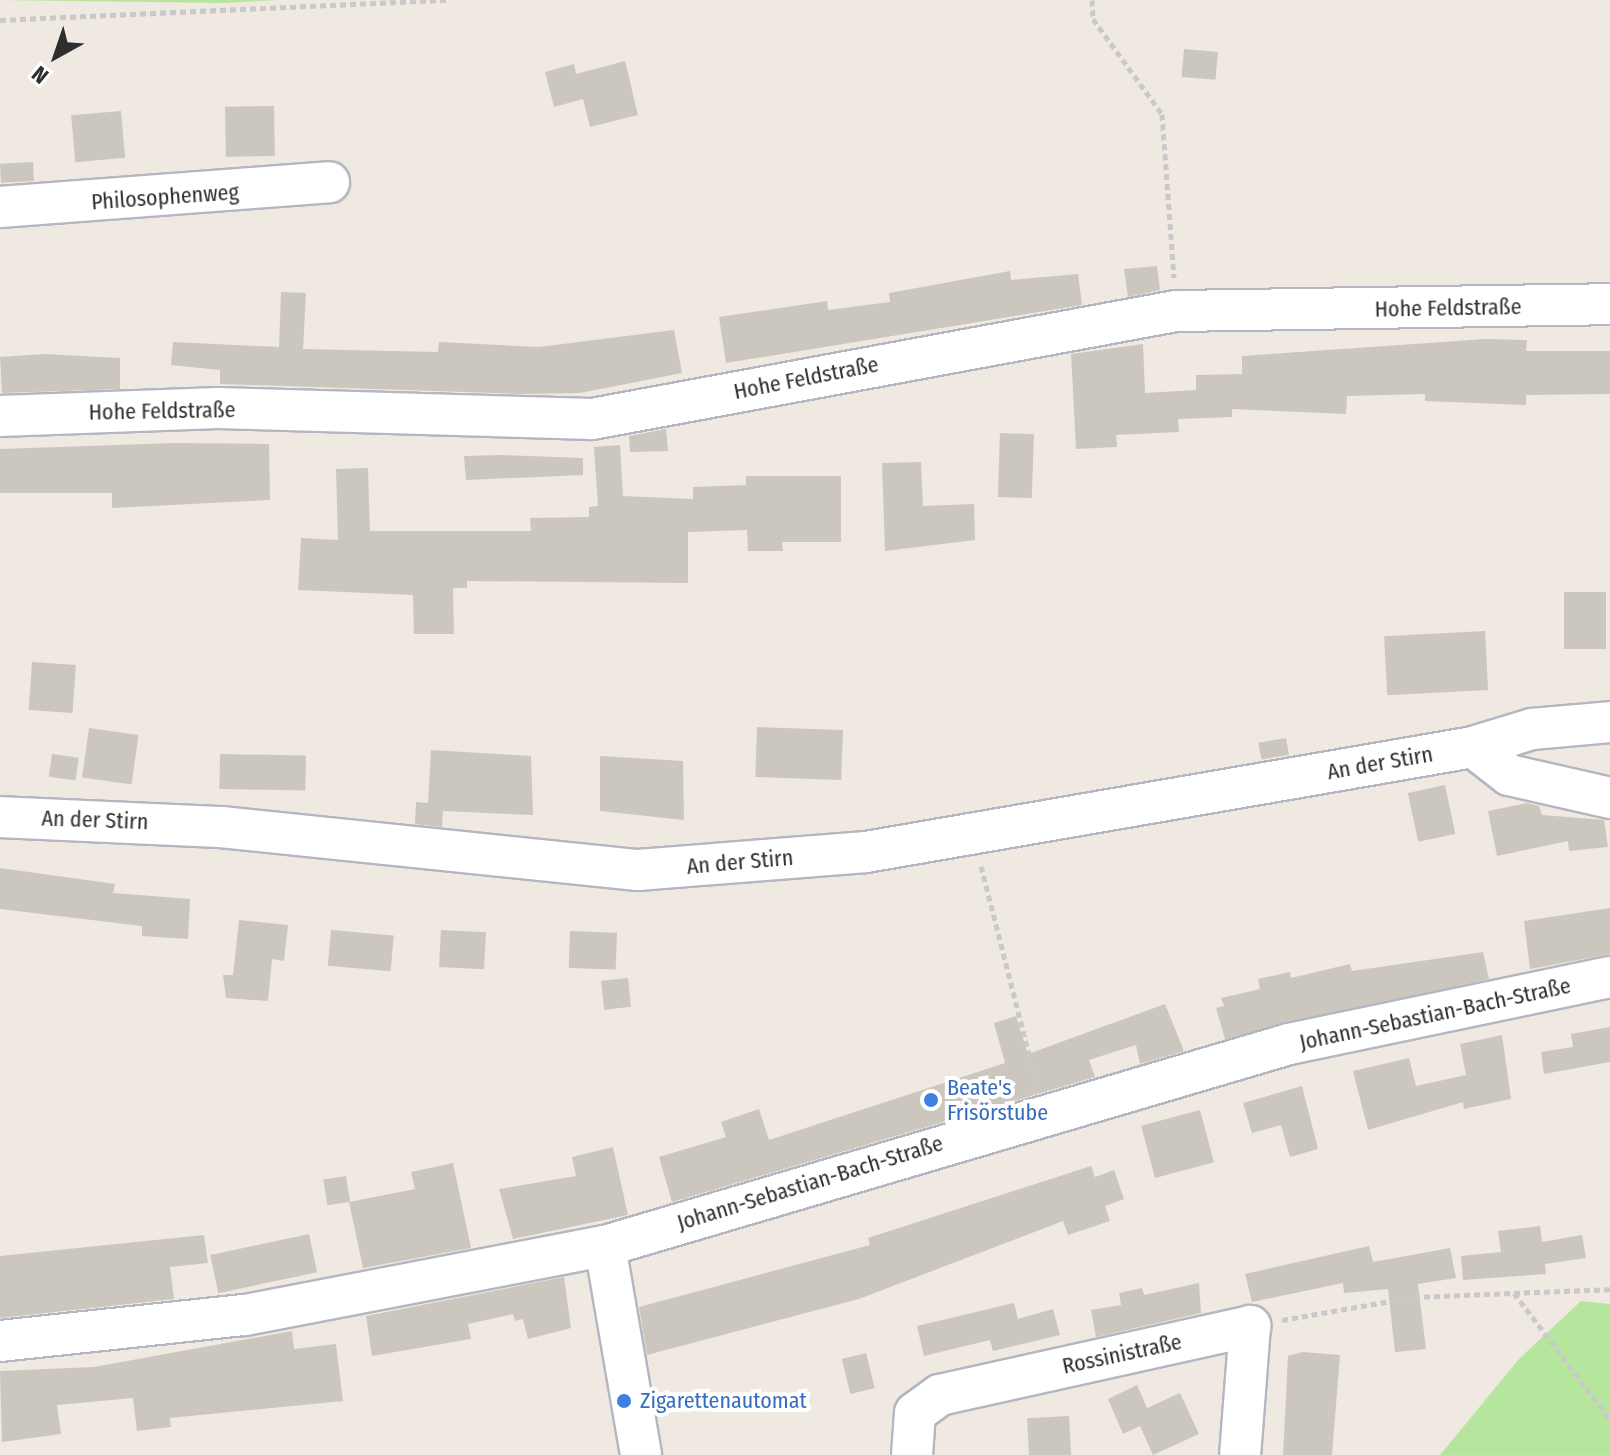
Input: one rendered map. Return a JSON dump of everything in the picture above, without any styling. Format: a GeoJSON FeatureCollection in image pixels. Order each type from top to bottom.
{"type":"FeatureCollection","features":[{"type":"Feature","properties":{"kind":"street","name":"Philosophenweg"},"geometry":{"type":"LineString","coordinates":[[0,207],[329,182]]}},
{"type":"Feature","properties":{"kind":"street","name":"Hohe Feldstraße"},"geometry":{"type":"LineString","coordinates":[[0,416],[218,408],[592,419],[1176,311],[1610,304]]}},
{"type":"Feature","properties":{"kind":"street","name":"An der Stirn"},"geometry":{"type":"LineString","coordinates":[[0,817],[283,832],[638,870],[866,852],[1473,747],[1532,729],[1610,722]]}},
{"type":"Feature","properties":{"kind":"street"},"geometry":{"type":"LineString","coordinates":[[1473,747],[1509,775],[1610,798]]}},
{"type":"Feature","properties":{"kind":"street","name":"Johann-Sebastian-Bach-Straße"},"geometry":{"type":"LineString","coordinates":[[0,1341],[245,1315],[605,1246],[1289,1044],[1610,977]]}},
{"type":"Feature","properties":{"kind":"street"},"geometry":{"type":"LineString","coordinates":[[605,1246],[641,1455]]}},
{"type":"Feature","properties":{"kind":"street"},"geometry":{"type":"LineString","coordinates":[[1240,1455],[1250,1326]]}},
{"type":"Feature","properties":{"kind":"street","name":"Rossinistraße"},"geometry":{"type":"LineString","coordinates":[[912,1455],[915,1413],[940,1395],[1250,1326]]}},
{"type":"Feature","properties":{"kind":"path"},"geometry":{"type":"LineString","coordinates":[[0,20],[447,0]]}},
{"type":"Feature","properties":{"kind":"path"},"geometry":{"type":"LineString","coordinates":[[1092,0],[1093,19],[1162,114],[1176,311]]}},
{"type":"Feature","properties":{"kind":"path"},"geometry":{"type":"LineString","coordinates":[[979,857],[1038,1090]]}},
{"type":"Feature","properties":{"kind":"path"},"geometry":{"type":"LineString","coordinates":[[1250,1326],[1414,1297],[1610,1289]]}},
{"type":"Feature","properties":{"kind":"path"},"geometry":{"type":"LineString","coordinates":[[1513,1292],[1610,1420]]}},
{"type":"Feature","properties":{"kind":"green space"},"geometry":{"type":"Polygon","coordinates":[[[0,0],[276,0],[223,3],[0,0]]]}},
{"type":"Feature","properties":{"kind":"green space"},"geometry":{"type":"Polygon","coordinates":[[[1581,1301],[1610,1304],[1610,1455],[1440,1455],[1519,1359],[1581,1301]]]}},
{"type":"Feature","properties":{"kind":"building"},"geometry":{"type":"Polygon","coordinates":[[[1184,49],[1218,52],[1215,80],[1182,77],[1184,49]]]}},
{"type":"Feature","properties":{"kind":"building"},"geometry":{"type":"Polygon","coordinates":[[[625,61],[638,115],[590,127],[583,99],[554,107],[545,72],[574,64],[576,74],[625,61]]]}},
{"type":"Feature","properties":{"kind":"building"},"geometry":{"type":"Polygon","coordinates":[[[274,106],[275,156],[226,157],[225,107],[274,106]]]}},
{"type":"Feature","properties":{"kind":"building"},"geometry":{"type":"Polygon","coordinates":[[[121,111],[125,158],[75,162],[71,115],[121,111]]]}},
{"type":"Feature","properties":{"kind":"building"},"geometry":{"type":"Polygon","coordinates":[[[33,162],[34,181],[1,183],[0,164],[33,162]]]}},
{"type":"Feature","properties":{"kind":"building"},"geometry":{"type":"Polygon","coordinates":[[[1157,266],[1160,290],[1128,297],[1124,269],[1157,266]]]}},
{"type":"Feature","properties":{"kind":"building"},"geometry":{"type":"Polygon","coordinates":[[[1010,271],[1011,280],[1078,274],[1082,305],[726,363],[719,317],[827,301],[828,310],[890,302],[889,293],[1010,271]]]}},
{"type":"Feature","properties":{"kind":"building"},"geometry":{"type":"Polygon","coordinates":[[[281,292],[306,293],[303,349],[438,352],[439,342],[539,347],[674,330],[682,373],[580,393],[523,394],[220,384],[220,370],[171,365],[173,342],[279,347],[281,292]]]}},
{"type":"Feature","properties":{"kind":"building"},"geometry":{"type":"Polygon","coordinates":[[[1486,339],[1527,340],[1526,351],[1610,351],[1610,394],[1526,395],[1526,405],[1425,401],[1425,394],[1347,396],[1346,414],[1232,409],[1232,417],[1178,419],[1179,432],[1116,435],[1117,447],[1076,449],[1071,354],[1143,344],[1145,393],[1196,390],[1196,375],[1242,374],[1242,356],[1486,339]]]}},
{"type":"Feature","properties":{"kind":"building"},"geometry":{"type":"Polygon","coordinates":[[[44,354],[120,358],[120,389],[2,393],[0,357],[44,354]]]}},
{"type":"Feature","properties":{"kind":"building"},"geometry":{"type":"Polygon","coordinates":[[[666,429],[668,451],[630,452],[629,436],[666,429]]]}},
{"type":"Feature","properties":{"kind":"building"},"geometry":{"type":"Polygon","coordinates":[[[1000,433],[1034,434],[1032,498],[998,497],[1000,433]]]}},
{"type":"Feature","properties":{"kind":"building"},"geometry":{"type":"Polygon","coordinates":[[[175,443],[269,444],[270,500],[112,508],[112,493],[0,493],[0,449],[175,443]]]}},
{"type":"Feature","properties":{"kind":"building"},"geometry":{"type":"Polygon","coordinates":[[[620,445],[623,496],[693,499],[693,487],[746,485],[746,476],[841,476],[841,542],[782,542],[783,551],[748,551],[747,530],[688,532],[688,583],[467,581],[467,588],[453,588],[454,634],[414,634],[413,595],[298,590],[301,538],[338,540],[336,469],[368,468],[370,531],[531,531],[530,518],[589,517],[589,507],[598,506],[594,447],[620,445]]]}},
{"type":"Feature","properties":{"kind":"building"},"geometry":{"type":"Polygon","coordinates":[[[464,456],[583,458],[583,475],[466,480],[464,456]]]}},
{"type":"Feature","properties":{"kind":"building"},"geometry":{"type":"Polygon","coordinates":[[[921,462],[923,506],[974,504],[975,540],[885,551],[882,463],[921,462]]]}},
{"type":"Feature","properties":{"kind":"building"},"geometry":{"type":"Polygon","coordinates":[[[1564,592],[1606,592],[1606,649],[1564,649],[1564,592]]]}},
{"type":"Feature","properties":{"kind":"building"},"geometry":{"type":"Polygon","coordinates":[[[1485,631],[1488,690],[1387,695],[1384,636],[1485,631]]]}},
{"type":"Feature","properties":{"kind":"building"},"geometry":{"type":"Polygon","coordinates":[[[32,662],[76,665],[73,713],[29,710],[32,662]]]}},
{"type":"Feature","properties":{"kind":"building"},"geometry":{"type":"Polygon","coordinates":[[[757,727],[843,730],[841,780],[755,777],[757,727]]]}},
{"type":"Feature","properties":{"kind":"building"},"geometry":{"type":"Polygon","coordinates":[[[89,728],[139,735],[132,784],[82,778],[89,728]]]}},
{"type":"Feature","properties":{"kind":"building"},"geometry":{"type":"Polygon","coordinates":[[[1286,738],[1289,755],[1261,760],[1258,743],[1286,738]]]}},
{"type":"Feature","properties":{"kind":"building"},"geometry":{"type":"Polygon","coordinates":[[[431,750],[531,756],[533,815],[443,811],[442,827],[415,824],[416,802],[428,803],[431,750]]]}},
{"type":"Feature","properties":{"kind":"building"},"geometry":{"type":"Polygon","coordinates":[[[52,754],[79,758],[76,781],[49,777],[52,754]]]}},
{"type":"Feature","properties":{"kind":"building"},"geometry":{"type":"Polygon","coordinates":[[[220,754],[306,756],[305,790],[219,789],[220,754]]]}},
{"type":"Feature","properties":{"kind":"building"},"geometry":{"type":"Polygon","coordinates":[[[600,756],[683,761],[684,820],[600,811],[600,756]]]}},
{"type":"Feature","properties":{"kind":"building"},"geometry":{"type":"Polygon","coordinates":[[[1445,785],[1455,834],[1418,842],[1408,793],[1445,785]]]}},
{"type":"Feature","properties":{"kind":"building"},"geometry":{"type":"Polygon","coordinates":[[[1527,803],[1539,806],[1542,815],[1604,820],[1608,847],[1569,851],[1568,841],[1497,856],[1488,811],[1527,803]]]}},
{"type":"Feature","properties":{"kind":"building"},"geometry":{"type":"Polygon","coordinates":[[[0,868],[115,884],[113,893],[190,899],[188,939],[142,936],[142,926],[0,909],[0,868]]]}},
{"type":"Feature","properties":{"kind":"building"},"geometry":{"type":"Polygon","coordinates":[[[1610,908],[1610,954],[1530,969],[1524,921],[1610,908]]]}},
{"type":"Feature","properties":{"kind":"building"},"geometry":{"type":"Polygon","coordinates":[[[239,920],[288,925],[284,961],[272,959],[268,1001],[226,998],[223,975],[233,975],[239,920]]]}},
{"type":"Feature","properties":{"kind":"building"},"geometry":{"type":"Polygon","coordinates":[[[331,930],[394,935],[391,971],[328,966],[331,930]]]}},
{"type":"Feature","properties":{"kind":"building"},"geometry":{"type":"Polygon","coordinates":[[[441,930],[486,932],[484,969],[439,967],[441,930]]]}},
{"type":"Feature","properties":{"kind":"building"},"geometry":{"type":"Polygon","coordinates":[[[570,931],[617,933],[616,970],[569,968],[570,931]]]}},
{"type":"Feature","properties":{"kind":"building"},"geometry":{"type":"Polygon","coordinates":[[[1483,952],[1489,979],[1225,1039],[1216,1008],[1224,1006],[1221,998],[1260,989],[1258,979],[1290,972],[1291,978],[1350,964],[1352,971],[1483,952]]]}},
{"type":"Feature","properties":{"kind":"building"},"geometry":{"type":"Polygon","coordinates":[[[628,978],[631,1007],[604,1010],[601,981],[628,978]]]}},
{"type":"Feature","properties":{"kind":"building"},"geometry":{"type":"Polygon","coordinates":[[[1165,1004],[1184,1051],[1140,1064],[1136,1045],[1089,1060],[1095,1077],[672,1202],[659,1157],[726,1137],[721,1122],[759,1109],[769,1140],[1005,1063],[994,1023],[1016,1016],[1028,1054],[1165,1004]]]}},
{"type":"Feature","properties":{"kind":"building"},"geometry":{"type":"Polygon","coordinates":[[[1610,1027],[1610,1062],[1544,1074],[1541,1052],[1573,1047],[1571,1034],[1610,1027]]]}},
{"type":"Feature","properties":{"kind":"building"},"geometry":{"type":"Polygon","coordinates":[[[1502,1035],[1511,1099],[1464,1109],[1463,1102],[1368,1130],[1353,1071],[1409,1058],[1416,1086],[1466,1075],[1460,1044],[1502,1035]]]}},
{"type":"Feature","properties":{"kind":"building"},"geometry":{"type":"Polygon","coordinates":[[[1302,1086],[1318,1149],[1290,1157],[1281,1125],[1252,1133],[1243,1103],[1302,1086]]]}},
{"type":"Feature","properties":{"kind":"building"},"geometry":{"type":"Polygon","coordinates":[[[1200,1110],[1214,1162],[1155,1178],[1141,1126],[1200,1110]]]}},
{"type":"Feature","properties":{"kind":"building"},"geometry":{"type":"Polygon","coordinates":[[[613,1147],[628,1215],[513,1239],[499,1189],[576,1176],[572,1157],[613,1147]]]}},
{"type":"Feature","properties":{"kind":"building"},"geometry":{"type":"Polygon","coordinates":[[[453,1163],[471,1248],[363,1268],[349,1202],[415,1189],[411,1172],[453,1163]]]}},
{"type":"Feature","properties":{"kind":"building"},"geometry":{"type":"Polygon","coordinates":[[[1091,1166],[1095,1177],[1114,1170],[1124,1199],[1105,1206],[1110,1221],[1068,1235],[1063,1221],[859,1299],[647,1355],[639,1307],[870,1245],[868,1238],[1091,1166]]]}},
{"type":"Feature","properties":{"kind":"building"},"geometry":{"type":"Polygon","coordinates":[[[346,1176],[350,1202],[327,1205],[323,1180],[346,1176]]]}},
{"type":"Feature","properties":{"kind":"building"},"geometry":{"type":"Polygon","coordinates":[[[1540,1226],[1542,1242],[1582,1235],[1586,1258],[1545,1264],[1546,1274],[1463,1280],[1461,1256],[1501,1252],[1498,1231],[1540,1226]]]}},
{"type":"Feature","properties":{"kind":"building"},"geometry":{"type":"Polygon","coordinates":[[[309,1234],[317,1272],[218,1293],[210,1255],[309,1234]]]}},
{"type":"Feature","properties":{"kind":"building"},"geometry":{"type":"Polygon","coordinates":[[[204,1235],[208,1263],[170,1267],[174,1299],[0,1318],[0,1256],[204,1235]]]}},
{"type":"Feature","properties":{"kind":"building"},"geometry":{"type":"Polygon","coordinates":[[[1369,1246],[1373,1262],[1450,1248],[1456,1278],[1418,1284],[1426,1349],[1395,1352],[1388,1289],[1344,1293],[1343,1283],[1252,1302],[1245,1274],[1369,1246]]]}},
{"type":"Feature","properties":{"kind":"building"},"geometry":{"type":"Polygon","coordinates":[[[564,1277],[571,1328],[528,1339],[523,1319],[515,1321],[513,1314],[468,1324],[471,1339],[372,1356],[366,1316],[564,1277]]]}},
{"type":"Feature","properties":{"kind":"building"},"geometry":{"type":"Polygon","coordinates":[[[1199,1283],[1201,1313],[1096,1337],[1091,1310],[1121,1305],[1119,1293],[1142,1288],[1144,1295],[1199,1283]]]}},
{"type":"Feature","properties":{"kind":"building"},"geometry":{"type":"Polygon","coordinates":[[[1014,1303],[1018,1319],[1053,1309],[1060,1335],[993,1351],[990,1340],[924,1356],[917,1326],[1014,1303]]]}},
{"type":"Feature","properties":{"kind":"building"},"geometry":{"type":"Polygon","coordinates":[[[292,1331],[294,1349],[336,1344],[343,1401],[170,1418],[171,1427],[137,1431],[133,1398],[57,1405],[61,1434],[2,1442],[0,1371],[94,1367],[292,1331]]]}},
{"type":"Feature","properties":{"kind":"building"},"geometry":{"type":"Polygon","coordinates":[[[1302,1352],[1340,1355],[1332,1455],[1283,1455],[1288,1356],[1302,1352]]]}},
{"type":"Feature","properties":{"kind":"building"},"geometry":{"type":"Polygon","coordinates":[[[866,1353],[875,1388],[850,1394],[842,1359],[866,1353]]]}},
{"type":"Feature","properties":{"kind":"building"},"geometry":{"type":"Polygon","coordinates":[[[1137,1385],[1147,1408],[1180,1393],[1199,1434],[1153,1455],[1140,1426],[1123,1434],[1108,1399],[1137,1385]]]}},
{"type":"Feature","properties":{"kind":"building"},"geometry":{"type":"Polygon","coordinates":[[[1069,1416],[1071,1455],[1029,1455],[1027,1418],[1069,1416]]]}},
{"type":"Feature","properties":{"kind":"place","name":"Beate's Frisörstube"},"geometry":{"type":"Point","coordinates":[931,1100]}},
{"type":"Feature","properties":{"kind":"place","name":"Zigarettenautomat"},"geometry":{"type":"Point","coordinates":[624,1401]}}]}
